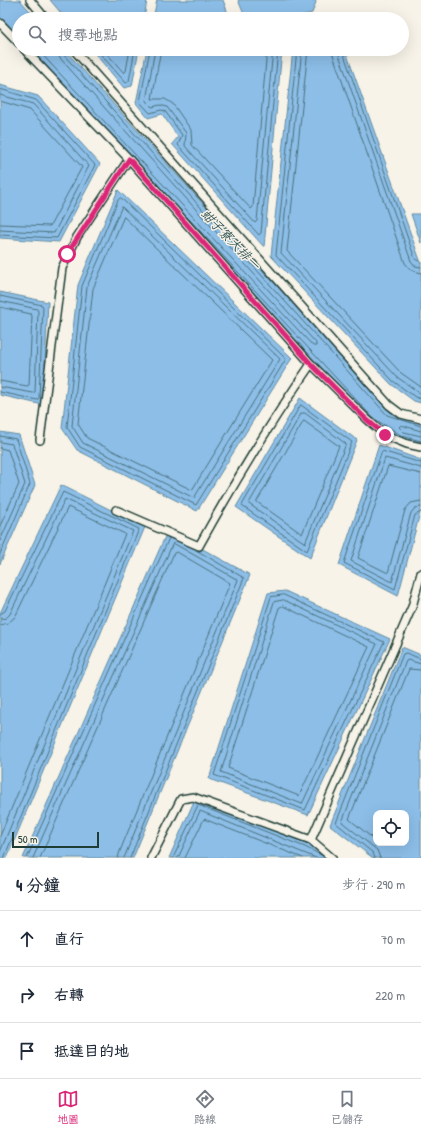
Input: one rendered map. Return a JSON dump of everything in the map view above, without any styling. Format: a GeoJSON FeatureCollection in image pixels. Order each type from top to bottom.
{"type":"FeatureCollection","features":[{"type":"Feature","properties":{"kind":"lane"},"geometry":{"type":"LineString","coordinates":[[30,0],[40,12]]}},
{"type":"Feature","properties":{"kind":"lane"},"geometry":{"type":"LineString","coordinates":[[0,23],[12,36]]}},
{"type":"Feature","properties":{"kind":"lane"},"geometry":{"type":"LineString","coordinates":[[31,56],[129,159],[311,364],[366,419],[385,435],[407,444],[421,447]]}},
{"type":"Feature","properties":{"kind":"lane"},"geometry":{"type":"LineString","coordinates":[[79,56],[389,405],[402,414],[421,419]]}},
{"type":"Feature","properties":{"kind":"lane"},"geometry":{"type":"LineString","coordinates":[[40,440],[62,268],[76,237],[129,159]]}},
{"type":"Feature","properties":{"kind":"lane"},"geometry":{"type":"LineString","coordinates":[[116,510],[199,546],[271,423],[311,364]]}},
{"type":"Feature","properties":{"kind":"lane"},"geometry":{"type":"LineString","coordinates":[[311,840],[412,607],[421,573]]}},
{"type":"Feature","properties":{"kind":"lane"},"geometry":{"type":"LineString","coordinates":[[151,858],[181,799],[193,797],[311,840],[332,858]]}},
{"type":"Feature","properties":{"kind":"water"},"geometry":{"type":"Polygon","coordinates":[[[0,0],[20,0],[31,12],[12,12],[12,36],[0,23],[0,0]]]}},
{"type":"Feature","properties":{"kind":"water"},"geometry":{"type":"Polygon","coordinates":[[[50,0],[147,0],[145,12],[60,12],[50,0]]]}},
{"type":"Feature","properties":{"kind":"water"},"geometry":{"type":"Polygon","coordinates":[[[157,0],[223,0],[227,12],[154,12],[157,0]]]}},
{"type":"Feature","properties":{"kind":"water"},"geometry":{"type":"Polygon","coordinates":[[[238,0],[315,0],[316,2],[312,12],[243,12],[238,0]]]}},
{"type":"Feature","properties":{"kind":"water","name":"蚶子寮大排一"},"geometry":{"type":"Polygon","coordinates":[[[32,56],[70,56],[390,412],[421,422],[421,445],[401,440],[371,421],[32,56]]]}},
{"type":"Feature","properties":{"kind":"water"},"geometry":{"type":"Polygon","coordinates":[[[97,56],[138,56],[132,86],[124,88],[97,56]]]}},
{"type":"Feature","properties":{"kind":"water"},"geometry":{"type":"Polygon","coordinates":[[[146,56],[281,56],[264,247],[172,144],[178,137],[162,114],[148,118],[136,103],[146,56]]]}},
{"type":"Feature","properties":{"kind":"water"},"geometry":{"type":"Polygon","coordinates":[[[292,56],[347,56],[421,263],[421,403],[414,401],[391,384],[271,256],[292,56]]]}},
{"type":"Feature","properties":{"kind":"water"},"geometry":{"type":"Polygon","coordinates":[[[0,85],[38,96],[100,164],[59,242],[0,238],[0,85]]]}},
{"type":"Feature","properties":{"kind":"water"},"geometry":{"type":"Polygon","coordinates":[[[118,190],[292,358],[197,511],[77,450],[62,428],[78,285],[118,190]]]}},
{"type":"Feature","properties":{"kind":"water"},"geometry":{"type":"Polygon","coordinates":[[[411,214],[421,214],[421,243],[411,214]]]}},
{"type":"Feature","properties":{"kind":"water"},"geometry":{"type":"Polygon","coordinates":[[[0,292],[48,302],[43,405],[0,395],[0,292]]]}},
{"type":"Feature","properties":{"kind":"water"},"geometry":{"type":"Polygon","coordinates":[[[300,398],[357,440],[310,558],[236,507],[300,398]]]}},
{"type":"Feature","properties":{"kind":"water"},"geometry":{"type":"Polygon","coordinates":[[[0,432],[19,435],[35,485],[0,564],[0,432]]]}},
{"type":"Feature","properties":{"kind":"water"},"geometry":{"type":"Polygon","coordinates":[[[379,445],[421,460],[421,509],[398,596],[339,565],[379,445]]]}},
{"type":"Feature","properties":{"kind":"water"},"geometry":{"type":"Polygon","coordinates":[[[61,485],[145,527],[7,858],[0,858],[0,613],[61,485]]]}},
{"type":"Feature","properties":{"kind":"water"},"geometry":{"type":"Polygon","coordinates":[[[168,530],[250,575],[133,858],[23,858],[168,530]]]}},
{"type":"Feature","properties":{"kind":"water"},"geometry":{"type":"Polygon","coordinates":[[[285,591],[390,639],[308,815],[209,779],[268,593],[285,591]]]}},
{"type":"Feature","properties":{"kind":"water"},"geometry":{"type":"Polygon","coordinates":[[[402,647],[421,655],[421,858],[373,858],[330,825],[402,647]]]}},
{"type":"Feature","properties":{"kind":"water"},"geometry":{"type":"Polygon","coordinates":[[[195,799],[306,843],[335,858],[169,858],[195,799]]]}},
{"type":"Feature","properties":{"kind":"route"},"geometry":{"type":"LineString","coordinates":[[67,254],[76,237],[129,159],[311,364],[366,419],[385,435]]}}]}
